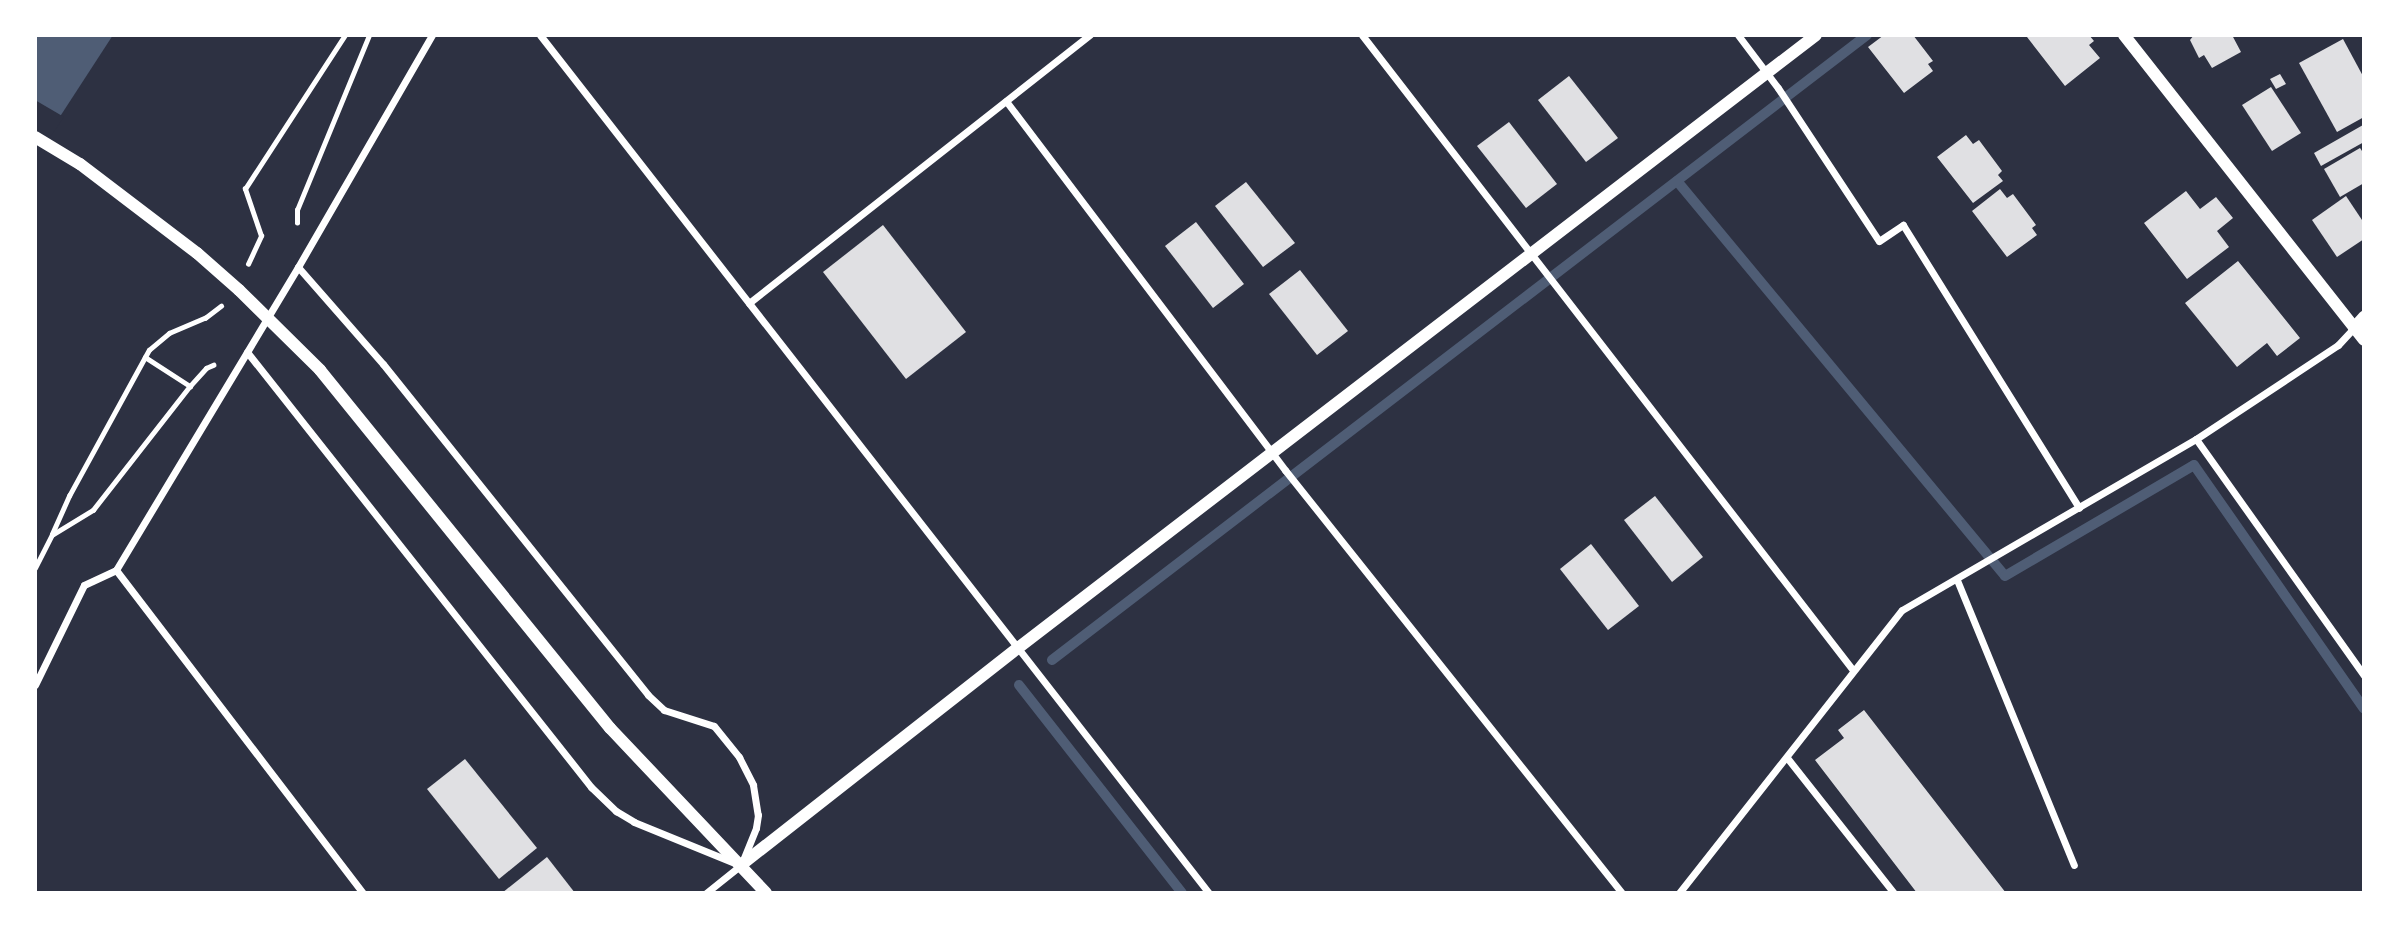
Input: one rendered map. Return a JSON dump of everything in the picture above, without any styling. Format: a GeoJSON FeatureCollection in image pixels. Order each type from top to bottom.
{"type":"FeatureCollection","features":[{"type":"Feature","properties":{"kind":"street"},"geometry":{"type":"LineString","coordinates":[[35,685],[84,585],[116,570],[298,267],[432,35]]}},
{"type":"Feature","properties":{"kind":"street"},"geometry":{"type":"LineString","coordinates":[[540,35],[1209,893]]}},
{"type":"Feature","properties":{"kind":"street"},"geometry":{"type":"LineString","coordinates":[[749,303],[1090,35]]}},
{"type":"Feature","properties":{"kind":"street"},"geometry":{"type":"LineString","coordinates":[[1362,35],[1853,670]]}},
{"type":"Feature","properties":{"kind":"street"},"geometry":{"type":"LineString","coordinates":[[1738,35],[1789,104],[1879,241],[1903,225],[2079,508]]}},
{"type":"Feature","properties":{"kind":"street"},"geometry":{"type":"LineString","coordinates":[[706,893],[1018,648],[1816,35]]}},
{"type":"Feature","properties":{"kind":"street"},"geometry":{"type":"LineString","coordinates":[[2124,35],[2364,340]]}},
{"type":"Feature","properties":{"kind":"street"},"geometry":{"type":"LineString","coordinates":[[1006,101],[1272,453],[1622,893]]}},
{"type":"Feature","properties":{"kind":"street"},"geometry":{"type":"LineString","coordinates":[[35,137],[80,164],[197,253],[239,290],[320,370],[610,728],[766,893]]}},
{"type":"Feature","properties":{"kind":"street"},"geometry":{"type":"LineString","coordinates":[[298,267],[383,364],[648,695],[664,710],[714,726],[739,757],[752,785],[758,815],[757,828],[741,865]]}},
{"type":"Feature","properties":{"kind":"street"},"geometry":{"type":"LineString","coordinates":[[1679,893],[1902,610],[2196,439],[2338,345],[2364,317]]}},
{"type":"Feature","properties":{"kind":"street"},"geometry":{"type":"LineString","coordinates":[[247,352],[591,787],[616,811],[634,822],[741,865]]}},
{"type":"Feature","properties":{"kind":"street"},"geometry":{"type":"LineString","coordinates":[[2196,439],[2364,676]]}},
{"type":"Feature","properties":{"kind":"street"},"geometry":{"type":"LineString","coordinates":[[116,570],[363,893]]}},
{"type":"Feature","properties":{"kind":"street"},"geometry":{"type":"LineString","coordinates":[[1957,580],[2074,865]]}},
{"type":"Feature","properties":{"kind":"street"},"geometry":{"type":"LineString","coordinates":[[1788,758],[1894,893]]}},
{"type":"Feature","properties":{"kind":"path"},"geometry":{"type":"LineString","coordinates":[[248,264],[261,236],[245,189],[345,35]]}},
{"type":"Feature","properties":{"kind":"path"},"geometry":{"type":"LineString","coordinates":[[298,267],[297,210],[369,35]]}},
{"type":"Feature","properties":{"kind":"path"},"geometry":{"type":"LineString","coordinates":[[35,568],[69,496],[145,357],[158,341],[205,318],[220,306]]}},
{"type":"Feature","properties":{"kind":"path"},"geometry":{"type":"LineString","coordinates":[[52,535],[93,510],[206,368],[247,352]]}},
{"type":"Feature","properties":{"kind":"path"},"geometry":{"type":"LineString","coordinates":[[145,357],[190,386]]}},
{"type":"Feature","properties":{"kind":"water"},"geometry":{"type":"Polygon","coordinates":[[[35,35],[113,35],[35,155],[35,35]]]}},
{"type":"Feature","properties":{"kind":"pier"},"geometry":{"type":"Polygon","coordinates":[[[35,100],[64,117],[35,159],[35,100]]]}},
{"type":"Feature","properties":{"kind":"building"},"geometry":{"type":"Polygon","coordinates":[[[1884,35],[1913,35],[1933,61],[1928,64],[1933,71],[1904,93],[1868,47],[1884,35]]]}},
{"type":"Feature","properties":{"kind":"building"},"geometry":{"type":"Polygon","coordinates":[[[2089,35],[2094,41],[2089,45],[2100,58],[2065,86],[2027,37],[2089,35]]]}},
{"type":"Feature","properties":{"kind":"building"},"geometry":{"type":"Polygon","coordinates":[[[2194,35],[2232,35],[2241,52],[2212,68],[2204,55],[2199,58],[2190,40],[2194,35]]]}},
{"type":"Feature","properties":{"kind":"building"},"geometry":{"type":"Polygon","coordinates":[[[2343,39],[2364,78],[2364,117],[2337,132],[2299,63],[2343,39]]]}},
{"type":"Feature","properties":{"kind":"building"},"geometry":{"type":"Polygon","coordinates":[[[2280,74],[2286,84],[2276,89],[2270,79],[2280,74]]]}},
{"type":"Feature","properties":{"kind":"building"},"geometry":{"type":"Polygon","coordinates":[[[1569,76],[1618,138],[1586,162],[1538,100],[1569,76]]]}},
{"type":"Feature","properties":{"kind":"building"},"geometry":{"type":"Polygon","coordinates":[[[2271,87],[2301,133],[2272,151],[2242,105],[2271,87]]]}},
{"type":"Feature","properties":{"kind":"building"},"geometry":{"type":"Polygon","coordinates":[[[1509,122],[1557,184],[1526,208],[1477,146],[1509,122]]]}},
{"type":"Feature","properties":{"kind":"building"},"geometry":{"type":"Polygon","coordinates":[[[2363,125],[2364,142],[2321,166],[2314,153],[2363,125]]]}},
{"type":"Feature","properties":{"kind":"building"},"geometry":{"type":"Polygon","coordinates":[[[1966,135],[1973,144],[1979,140],[2002,171],[1998,175],[2003,181],[1973,203],[1937,157],[1966,135]]]}},
{"type":"Feature","properties":{"kind":"building"},"geometry":{"type":"Polygon","coordinates":[[[2360,148],[2364,154],[2364,183],[2340,197],[2324,169],[2360,148]]]}},
{"type":"Feature","properties":{"kind":"building"},"geometry":{"type":"Polygon","coordinates":[[[1246,182],[1295,243],[1263,267],[1215,206],[1246,182]]]}},
{"type":"Feature","properties":{"kind":"building"},"geometry":{"type":"Polygon","coordinates":[[[2000,189],[2007,198],[2013,194],[2036,225],[2032,228],[2037,235],[2007,257],[1972,211],[2000,189]]]}},
{"type":"Feature","properties":{"kind":"building"},"geometry":{"type":"Polygon","coordinates":[[[2186,191],[2200,209],[2216,197],[2233,218],[2217,231],[2229,247],[2187,279],[2144,223],[2186,191]]]}},
{"type":"Feature","properties":{"kind":"building"},"geometry":{"type":"Polygon","coordinates":[[[2346,196],[2364,223],[2364,239],[2337,257],[2312,220],[2346,196]]]}},
{"type":"Feature","properties":{"kind":"building"},"geometry":{"type":"Polygon","coordinates":[[[1196,222],[1244,284],[1213,308],[1165,246],[1196,222]]]}},
{"type":"Feature","properties":{"kind":"building"},"geometry":{"type":"Polygon","coordinates":[[[883,225],[966,332],[906,379],[823,272],[883,225]]]}},
{"type":"Feature","properties":{"kind":"building"},"geometry":{"type":"Polygon","coordinates":[[[2238,261],[2300,338],[2277,356],[2267,343],[2237,367],[2185,303],[2238,261]]]}},
{"type":"Feature","properties":{"kind":"building"},"geometry":{"type":"Polygon","coordinates":[[[1300,270],[1348,331],[1317,355],[1269,294],[1300,270]]]}},
{"type":"Feature","properties":{"kind":"building"},"geometry":{"type":"Polygon","coordinates":[[[1655,496],[1703,557],[1672,582],[1624,520],[1655,496]]]}},
{"type":"Feature","properties":{"kind":"building"},"geometry":{"type":"Polygon","coordinates":[[[1591,544],[1639,606],[1608,630],[1560,569],[1591,544]]]}},
{"type":"Feature","properties":{"kind":"building"},"geometry":{"type":"Polygon","coordinates":[[[1864,710],[2006,893],[1917,893],[1815,760],[1844,738],[1838,730],[1864,710]]]}},
{"type":"Feature","properties":{"kind":"building"},"geometry":{"type":"Polygon","coordinates":[[[465,759],[537,848],[499,879],[427,789],[465,759]]]}},
{"type":"Feature","properties":{"kind":"building"},"geometry":{"type":"Polygon","coordinates":[[[547,857],[575,893],[502,893],[547,857]]]}},
{"type":"Feature","properties":{"kind":"waterway"},"geometry":{"type":"LineString","coordinates":[[1052,660],[1867,35]]}},
{"type":"Feature","properties":{"kind":"waterway"},"geometry":{"type":"LineString","coordinates":[[1677,181],[2005,576],[2194,465],[2364,709]]}},
{"type":"Feature","properties":{"kind":"waterway"},"geometry":{"type":"LineString","coordinates":[[1019,685],[1182,893]]}}]}
